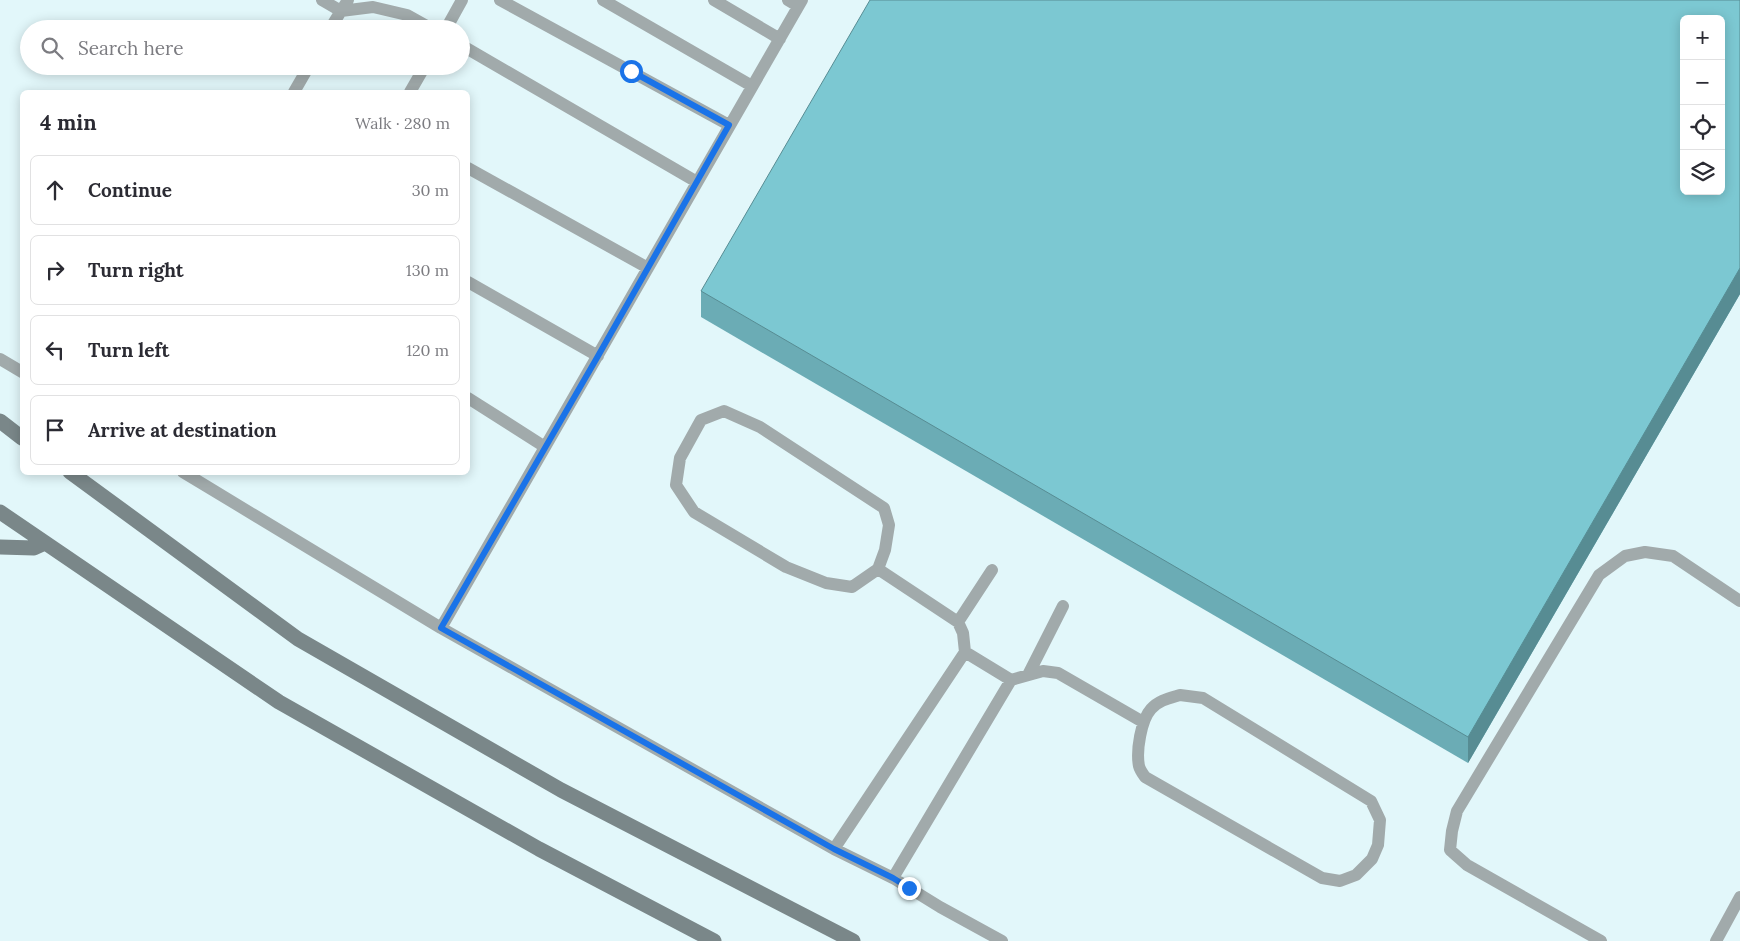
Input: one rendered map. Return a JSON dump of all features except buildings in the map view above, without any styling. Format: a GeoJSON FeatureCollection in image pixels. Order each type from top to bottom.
{"type":"FeatureCollection","features":[{"type":"Feature","properties":{"kind":"street"},"geometry":{"type":"LineString","coordinates":[[0,421],[20,436]]}},
{"type":"Feature","properties":{"kind":"street"},"geometry":{"type":"LineString","coordinates":[[74,475],[298,639],[561,790],[853,941]]}},
{"type":"Feature","properties":{"kind":"street"},"geometry":{"type":"LineString","coordinates":[[0,512],[279,702],[539,849],[714,941]]}},
{"type":"Feature","properties":{"kind":"street"},"geometry":{"type":"LineString","coordinates":[[0,546],[34,548],[45,543]]}},
{"type":"Feature","properties":{"kind":"lane"},"geometry":{"type":"LineString","coordinates":[[322,0],[344,5],[373,7],[407,15],[416,20]]}},
{"type":"Feature","properties":{"kind":"lane"},"geometry":{"type":"LineString","coordinates":[[500,0],[729,125]]}},
{"type":"Feature","properties":{"kind":"lane"},"geometry":{"type":"LineString","coordinates":[[603,0],[752,86]]}},
{"type":"Feature","properties":{"kind":"lane"},"geometry":{"type":"LineString","coordinates":[[714,0],[780,39]]}},
{"type":"Feature","properties":{"kind":"lane"},"geometry":{"type":"LineString","coordinates":[[450,20],[460,1]]}},
{"type":"Feature","properties":{"kind":"lane"},"geometry":{"type":"LineString","coordinates":[[441,628],[780,39],[796,2]]}},
{"type":"Feature","properties":{"kind":"lane"},"geometry":{"type":"LineString","coordinates":[[335,20],[344,5]]}},
{"type":"Feature","properties":{"kind":"lane"},"geometry":{"type":"LineString","coordinates":[[470,50],[697,182]]}},
{"type":"Feature","properties":{"kind":"lane"},"geometry":{"type":"LineString","coordinates":[[295,90],[304,75]]}},
{"type":"Feature","properties":{"kind":"lane"},"geometry":{"type":"LineString","coordinates":[[411,90],[420,75]]}},
{"type":"Feature","properties":{"kind":"lane"},"geometry":{"type":"LineString","coordinates":[[470,169],[648,268]]}},
{"type":"Feature","properties":{"kind":"lane"},"geometry":{"type":"LineString","coordinates":[[470,283],[598,356]]}},
{"type":"Feature","properties":{"kind":"lane"},"geometry":{"type":"LineString","coordinates":[[0,360],[20,371]]}},
{"type":"Feature","properties":{"kind":"lane"},"geometry":{"type":"LineString","coordinates":[[470,399],[545,447]]}},
{"type":"Feature","properties":{"kind":"lane"},"geometry":{"type":"LineString","coordinates":[[724,411],[760,427],[884,508],[888,525],[884,550],[878,569],[852,587],[826,584],[786,567],[694,512],[676,485],[680,458],[702,420],[724,411]]}},
{"type":"Feature","properties":{"kind":"lane"},"geometry":{"type":"LineString","coordinates":[[188,475],[441,628],[834,849],[893,878],[940,907],[1002,941]]}},
{"type":"Feature","properties":{"kind":"lane"},"geometry":{"type":"LineString","coordinates":[[1601,941],[1467,865],[1450,850],[1452,831],[1458,811],[1599,575],[1625,556],[1645,552],[1673,556],[1740,602]]}},
{"type":"Feature","properties":{"kind":"lane"},"geometry":{"type":"LineString","coordinates":[[834,849],[965,652],[963,633],[958,622],[878,569]]}},
{"type":"Feature","properties":{"kind":"lane"},"geometry":{"type":"LineString","coordinates":[[958,622],[992,570]]}},
{"type":"Feature","properties":{"kind":"lane"},"geometry":{"type":"LineString","coordinates":[[1028,675],[1063,606]]}},
{"type":"Feature","properties":{"kind":"lane"},"geometry":{"type":"LineString","coordinates":[[965,652],[1011,680]]}},
{"type":"Feature","properties":{"kind":"lane"},"geometry":{"type":"LineString","coordinates":[[893,878],[1011,680],[1043,671],[1058,673],[1143,722]]}},
{"type":"Feature","properties":{"kind":"lane"},"geometry":{"type":"LineString","coordinates":[[1180,695],[1203,698],[1371,801],[1380,820],[1378,845],[1372,859],[1356,875],[1340,881],[1322,878],[1145,777],[1139,767],[1139,749],[1143,722],[1151,709],[1160,701],[1180,695]]}},
{"type":"Feature","properties":{"kind":"lane"},"geometry":{"type":"LineString","coordinates":[[1716,941],[1740,897]]}},
{"type":"Feature","properties":{"kind":"route"},"geometry":{"type":"LineString","coordinates":[[631,71],[729,125],[441,628],[834,849],[909,888]]}}]}
